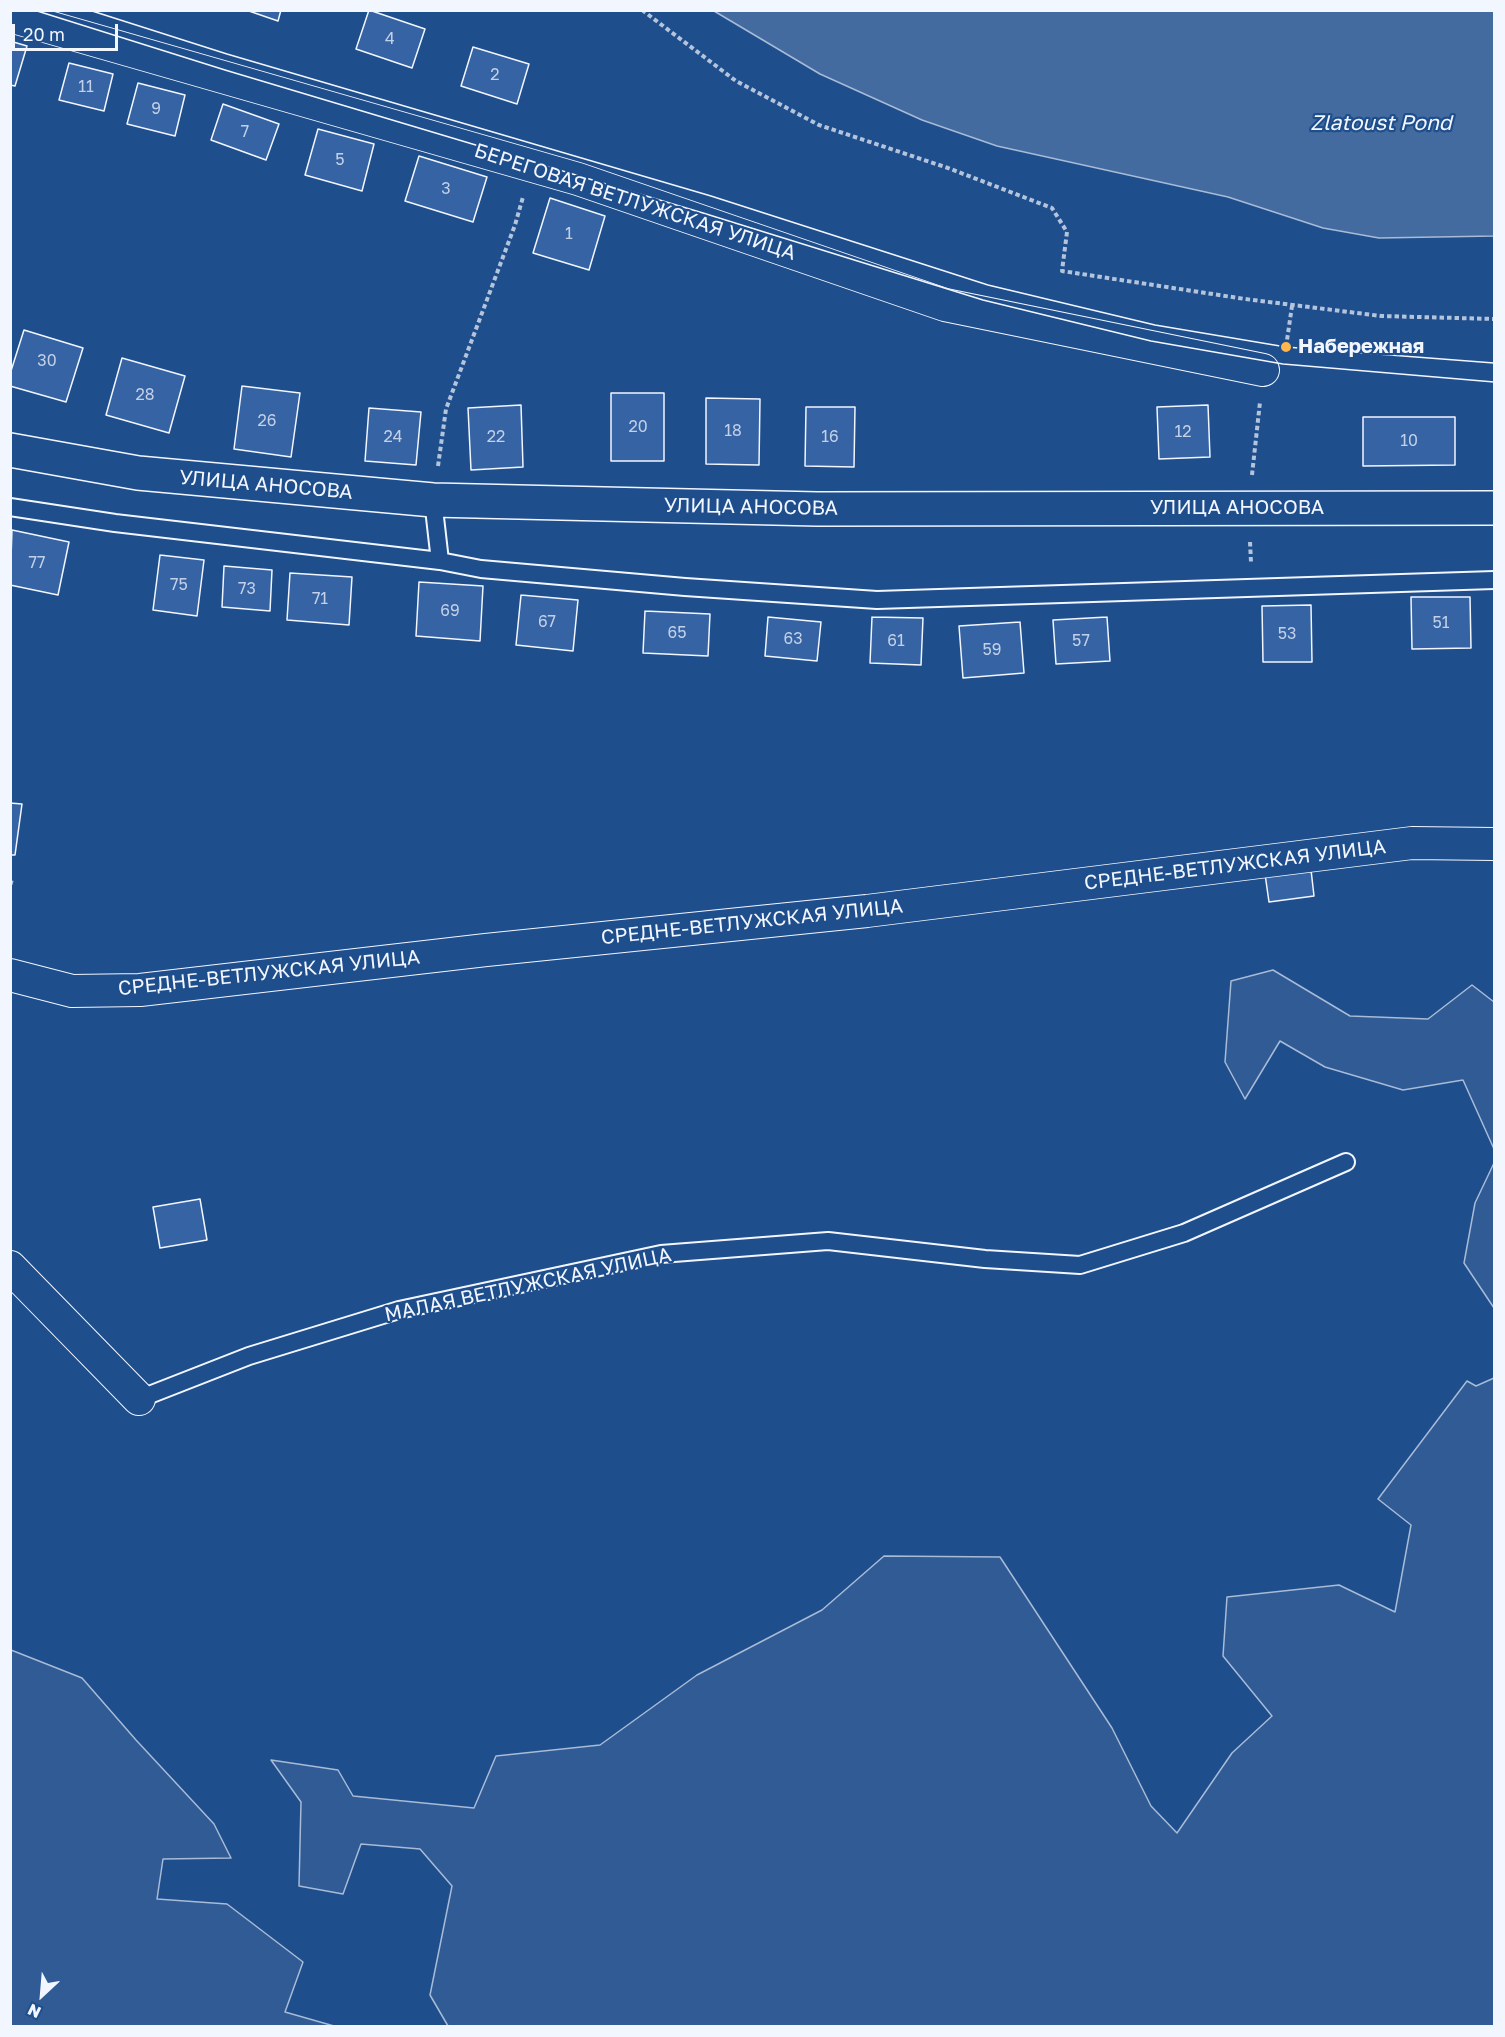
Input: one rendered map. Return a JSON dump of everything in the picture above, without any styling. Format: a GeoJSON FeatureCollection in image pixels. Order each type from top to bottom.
{"type":"FeatureCollection","features":[{"type":"Feature","properties":{"kind":"main road","name":"УЛИЦА АНОСОВА"},"geometry":{"type":"LineString","coordinates":[[10,450],[138,473],[433,500],[817,509],[1494,508]]}},
{"type":"Feature","properties":{"kind":"street","name":"БЕРЕГОВАЯ ВЕТЛУЖСКАЯ УЛИЦА"},"geometry":{"type":"LineString","coordinates":[[10,16],[578,179],[945,305],[1263,370]]}},
{"type":"Feature","properties":{"kind":"street","name":"СРЕДНЕ-ВЕТЛУЖСКАЯ УЛИЦА"},"geometry":{"type":"LineString","coordinates":[[10,975],[72,991],[140,990],[486,950],[879,909],[1412,843],[1494,844]]}},
{"type":"Feature","properties":{"kind":"street","name":"МАЛАЯ ВЕТЛУЖСКАЯ УЛИЦА"},"geometry":{"type":"LineString","coordinates":[[10,1267],[139,1399]]}},
{"type":"Feature","properties":{"kind":"lane"},"geometry":{"type":"LineString","coordinates":[[433,500],[440,561]]}},
{"type":"Feature","properties":{"kind":"lane"},"geometry":{"type":"LineString","coordinates":[[10,507],[116,524],[440,561],[482,569],[877,600],[1494,580]]}},
{"type":"Feature","properties":{"kind":"lane","name":"МАЛАЯ ВЕТЛУЖСКАЯ УЛИЦА"},"geometry":{"type":"LineString","coordinates":[[139,1399],[249,1356],[399,1310],[661,1254],[828,1241],[985,1258],[1080,1265],[1184,1233],[1346,1162]]}},
{"type":"Feature","properties":{"kind":"path"},"geometry":{"type":"LineString","coordinates":[[642,10],[736,81],[819,126],[948,168],[1052,208],[1067,232],[1062,271],[1245,299],[1381,316],[1494,319]]}},
{"type":"Feature","properties":{"kind":"path"},"geometry":{"type":"LineString","coordinates":[[433,500],[446,409],[514,225],[532,166]]}},
{"type":"Feature","properties":{"kind":"path"},"geometry":{"type":"LineString","coordinates":[[1249,508],[1252,589]]}},
{"type":"Feature","properties":{"kind":"shaded area"},"geometry":{"type":"Polygon","coordinates":[[[1273,970],[1350,1016],[1428,1019],[1472,985],[1494,1002],[1494,1149],[1463,1080],[1403,1090],[1325,1067],[1280,1041],[1245,1099],[1225,1062],[1231,981],[1273,970]]]}},
{"type":"Feature","properties":{"kind":"shaded area"},"geometry":{"type":"Polygon","coordinates":[[[1494,1163],[1494,1308],[1464,1263],[1475,1203],[1494,1163]]]}},
{"type":"Feature","properties":{"kind":"shaded area"},"geometry":{"type":"Polygon","coordinates":[[[1494,1378],[1494,2026],[448,2026],[430,1995],[452,1886],[420,1849],[361,1844],[343,1894],[299,1886],[301,1802],[271,1760],[338,1770],[353,1796],[474,1808],[496,1756],[600,1745],[697,1675],[822,1610],[884,1556],[1000,1557],[1112,1728],[1151,1806],[1177,1833],[1232,1753],[1272,1716],[1223,1656],[1227,1597],[1339,1585],[1395,1612],[1411,1525],[1378,1499],[1467,1381],[1476,1386],[1494,1378]]]}},
{"type":"Feature","properties":{"kind":"shaded area"},"geometry":{"type":"Polygon","coordinates":[[[11,1650],[82,1678],[214,1824],[231,1858],[163,1859],[157,1899],[227,1904],[303,1962],[285,2012],[334,2026],[11,2026],[11,1650]]]}},
{"type":"Feature","properties":{"kind":"water","name":"Zlatoust Pond"},"geometry":{"type":"Polygon","coordinates":[[[714,11],[1494,11],[1494,236],[1379,238],[1323,228],[1228,197],[997,146],[922,120],[820,74],[714,11]]]}},
{"type":"Feature","properties":{"kind":"building"},"geometry":{"type":"Polygon","coordinates":[[[246,10],[281,10],[278,21],[246,10]]]}},
{"type":"Feature","properties":{"kind":"building"},"geometry":{"type":"Polygon","coordinates":[[[369,10],[425,29],[412,68],[356,49],[369,10]]]}},
{"type":"Feature","properties":{"kind":"building"},"geometry":{"type":"Polygon","coordinates":[[[10,41],[27,46],[15,86],[10,85],[10,41]]]}},
{"type":"Feature","properties":{"kind":"building"},"geometry":{"type":"Polygon","coordinates":[[[473,47],[529,64],[517,104],[461,86],[473,47]]]}},
{"type":"Feature","properties":{"kind":"building"},"geometry":{"type":"Polygon","coordinates":[[[69,63],[113,74],[104,111],[59,100],[69,63]]]}},
{"type":"Feature","properties":{"kind":"building"},"geometry":{"type":"Polygon","coordinates":[[[138,83],[185,95],[175,136],[127,124],[138,83]]]}},
{"type":"Feature","properties":{"kind":"building"},"geometry":{"type":"Polygon","coordinates":[[[223,104],[279,124],[266,160],[211,140],[223,104]]]}},
{"type":"Feature","properties":{"kind":"building"},"geometry":{"type":"Polygon","coordinates":[[[318,129],[374,144],[362,191],[305,175],[318,129]]]}},
{"type":"Feature","properties":{"kind":"building"},"geometry":{"type":"Polygon","coordinates":[[[419,156],[487,177],[473,222],[405,201],[419,156]]]}},
{"type":"Feature","properties":{"kind":"building"},"geometry":{"type":"Polygon","coordinates":[[[550,198],[605,216],[589,270],[533,253],[550,198]]]}},
{"type":"Feature","properties":{"kind":"building"},"geometry":{"type":"Polygon","coordinates":[[[24,330],[83,348],[66,402],[10,386],[10,374],[24,330]]]}},
{"type":"Feature","properties":{"kind":"building"},"geometry":{"type":"Polygon","coordinates":[[[122,358],[185,376],[169,433],[106,415],[122,358]]]}},
{"type":"Feature","properties":{"kind":"building"},"geometry":{"type":"Polygon","coordinates":[[[242,386],[300,393],[291,457],[234,449],[242,386]]]}},
{"type":"Feature","properties":{"kind":"building"},"geometry":{"type":"Polygon","coordinates":[[[611,393],[664,393],[664,461],[611,461],[611,393]]]}},
{"type":"Feature","properties":{"kind":"building"},"geometry":{"type":"Polygon","coordinates":[[[706,398],[760,399],[759,465],[706,464],[706,398]]]}},
{"type":"Feature","properties":{"kind":"building"},"geometry":{"type":"Polygon","coordinates":[[[521,405],[523,467],[471,470],[468,408],[521,405]]]}},
{"type":"Feature","properties":{"kind":"building"},"geometry":{"type":"Polygon","coordinates":[[[1208,405],[1210,457],[1159,459],[1157,407],[1208,405]]]}},
{"type":"Feature","properties":{"kind":"building"},"geometry":{"type":"Polygon","coordinates":[[[806,407],[855,407],[854,467],[805,466],[806,407]]]}},
{"type":"Feature","properties":{"kind":"building"},"geometry":{"type":"Polygon","coordinates":[[[369,408],[421,412],[416,465],[365,461],[369,408]]]}},
{"type":"Feature","properties":{"kind":"building"},"geometry":{"type":"Polygon","coordinates":[[[1363,417],[1455,417],[1455,465],[1363,466],[1363,417]]]}},
{"type":"Feature","properties":{"kind":"building"},"geometry":{"type":"Polygon","coordinates":[[[12,530],[69,542],[58,595],[10,585],[12,530]]]}},
{"type":"Feature","properties":{"kind":"building"},"geometry":{"type":"Polygon","coordinates":[[[160,555],[204,560],[197,616],[153,610],[160,555]]]}},
{"type":"Feature","properties":{"kind":"building"},"geometry":{"type":"Polygon","coordinates":[[[224,566],[272,570],[270,611],[222,607],[224,566]]]}},
{"type":"Feature","properties":{"kind":"building"},"geometry":{"type":"Polygon","coordinates":[[[290,573],[352,577],[349,625],[287,620],[290,573]]]}},
{"type":"Feature","properties":{"kind":"building"},"geometry":{"type":"Polygon","coordinates":[[[419,582],[483,586],[480,641],[416,636],[419,582]]]}},
{"type":"Feature","properties":{"kind":"building"},"geometry":{"type":"Polygon","coordinates":[[[521,595],[578,600],[573,651],[516,645],[521,595]]]}},
{"type":"Feature","properties":{"kind":"building"},"geometry":{"type":"Polygon","coordinates":[[[1411,597],[1470,597],[1471,648],[1412,649],[1411,597]]]}},
{"type":"Feature","properties":{"kind":"building"},"geometry":{"type":"Polygon","coordinates":[[[1311,605],[1312,662],[1263,662],[1262,606],[1311,605]]]}},
{"type":"Feature","properties":{"kind":"building"},"geometry":{"type":"Polygon","coordinates":[[[645,611],[710,614],[708,656],[643,653],[645,611]]]}},
{"type":"Feature","properties":{"kind":"building"},"geometry":{"type":"Polygon","coordinates":[[[768,617],[821,622],[817,661],[765,656],[768,617]]]}},
{"type":"Feature","properties":{"kind":"building"},"geometry":{"type":"Polygon","coordinates":[[[872,617],[923,618],[921,665],[870,663],[872,617]]]}},
{"type":"Feature","properties":{"kind":"building"},"geometry":{"type":"Polygon","coordinates":[[[1107,617],[1110,661],[1056,664],[1053,620],[1107,617]]]}},
{"type":"Feature","properties":{"kind":"building"},"geometry":{"type":"Polygon","coordinates":[[[1020,622],[1024,673],[963,678],[959,626],[1020,622]]]}},
{"type":"Feature","properties":{"kind":"building"},"geometry":{"type":"Polygon","coordinates":[[[10,803],[22,804],[15,855],[10,855],[10,803]]]}},
{"type":"Feature","properties":{"kind":"building"},"geometry":{"type":"Polygon","coordinates":[[[1310,861],[1314,896],[1269,902],[1264,867],[1310,861]]]}},
{"type":"Feature","properties":{"kind":"building"},"geometry":{"type":"Polygon","coordinates":[[[200,1199],[207,1240],[160,1248],[153,1207],[200,1199]]]}},
{"type":"Feature","properties":{"kind":"tram line"},"geometry":{"type":"LineString","coordinates":[[34,10],[983,300],[1151,341],[1283,364],[1494,382]]}},
{"type":"Feature","properties":{"kind":"tram line"},"geometry":{"type":"LineString","coordinates":[[89,10],[227,54],[711,196],[988,285],[1155,325],[1286,347],[1494,363]]}},
{"type":"Feature","properties":{"kind":"place","name":"Набережная"},"geometry":{"type":"Point","coordinates":[1286,347]}}]}
